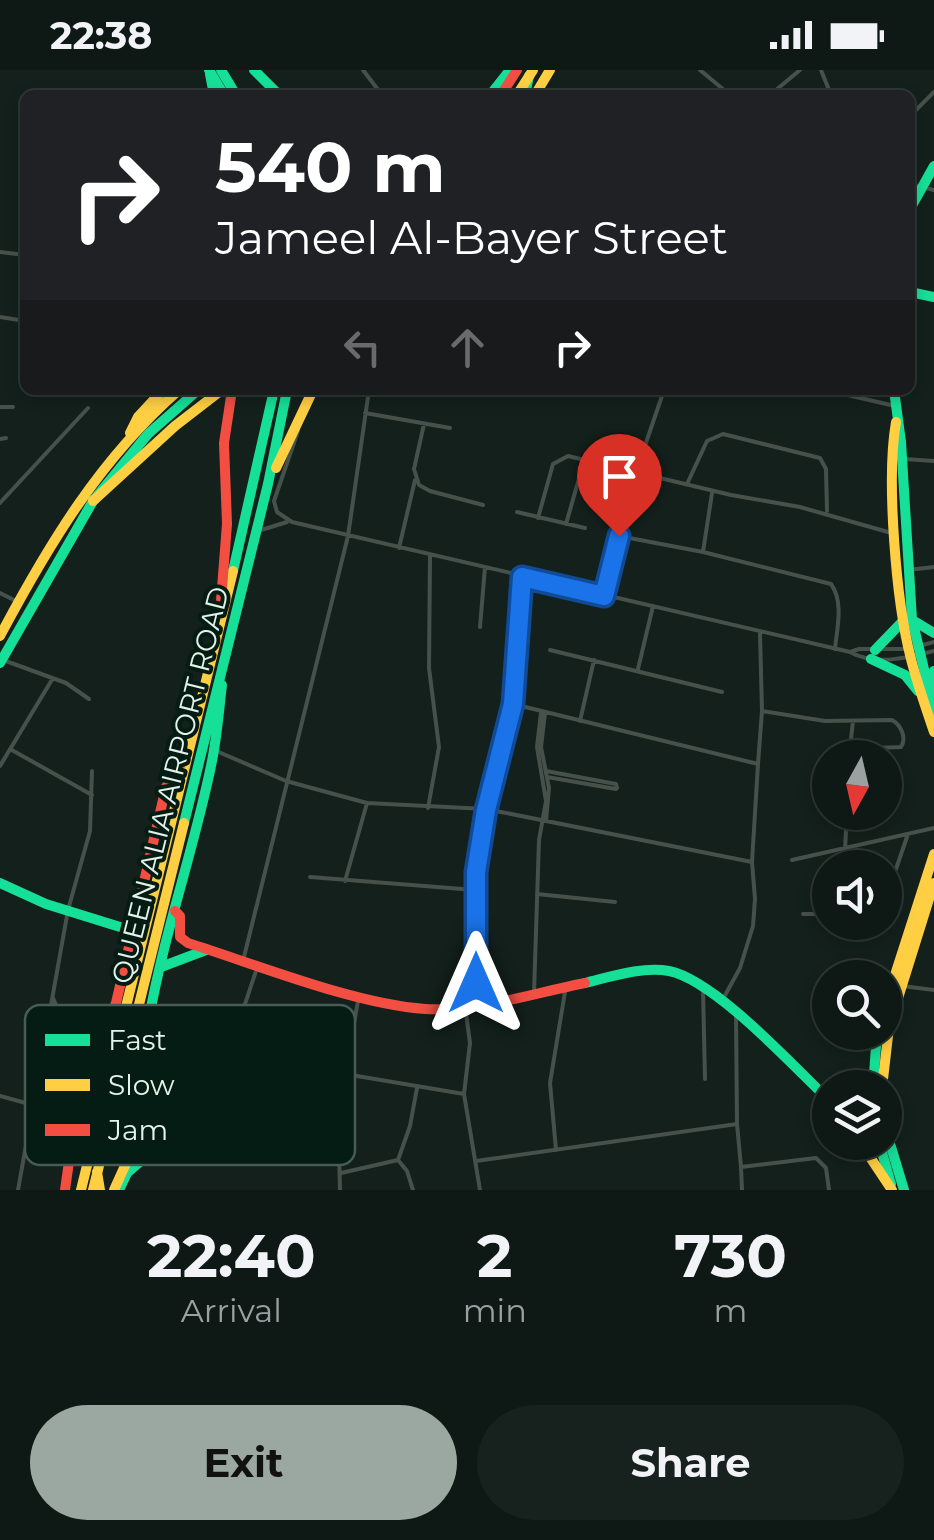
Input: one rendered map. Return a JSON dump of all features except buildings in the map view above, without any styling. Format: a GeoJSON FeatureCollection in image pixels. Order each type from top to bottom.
{"type":"FeatureCollection","features":[{"type":"Feature","properties":{"kind":"main road"},"geometry":{"type":"LineString","coordinates":[[213,70],[231,90]]}},
{"type":"Feature","properties":{"kind":"main road"},"geometry":{"type":"LineString","coordinates":[[254,70],[274,90]]}},
{"type":"Feature","properties":{"kind":"main road"},"geometry":{"type":"LineString","coordinates":[[495,90],[514,70]]}},
{"type":"Feature","properties":{"kind":"main road"},"geometry":{"type":"LineString","coordinates":[[915,185],[934,166]]}},
{"type":"Feature","properties":{"kind":"main road"},"geometry":{"type":"LineString","coordinates":[[130,433],[138,417],[158,395]]}},
{"type":"Feature","properties":{"kind":"main road"},"geometry":{"type":"LineString","coordinates":[[0,636],[45,551],[90,481],[130,433],[173,395]]}},
{"type":"Feature","properties":{"kind":"main road"},"geometry":{"type":"LineString","coordinates":[[1,662],[93,501],[148,434],[192,395]]}},
{"type":"Feature","properties":{"kind":"main road"},"geometry":{"type":"LineString","coordinates":[[93,501],[175,426],[220,395]]}},
{"type":"Feature","properties":{"kind":"main road"},"geometry":{"type":"LineString","coordinates":[[218,633],[226,550],[226,395]]}},
{"type":"Feature","properties":{"kind":"main road","name":"QUEEN ALIA AIRPORT ROAD"},"geometry":{"type":"LineString","coordinates":[[121,1004],[146,898],[188,754],[273,395]]}},
{"type":"Feature","properties":{"kind":"main road","name":"QUEEN ALIA AIRPORT ROAD"},"geometry":{"type":"LineString","coordinates":[[138,1005],[268,484],[285,395]]}},
{"type":"Feature","properties":{"kind":"main road"},"geometry":{"type":"LineString","coordinates":[[268,484],[312,395]]}},
{"type":"Feature","properties":{"kind":"main road"},"geometry":{"type":"LineString","coordinates":[[895,395],[902,459],[908,620],[873,654],[904,675],[934,711]]}},
{"type":"Feature","properties":{"kind":"main road"},"geometry":{"type":"LineString","coordinates":[[896,421],[892,444],[896,534],[914,652],[934,732]]}},
{"type":"Feature","properties":{"kind":"main road"},"geometry":{"type":"LineString","coordinates":[[908,620],[934,633]]}},
{"type":"Feature","properties":{"kind":"main road"},"geometry":{"type":"LineString","coordinates":[[153,1005],[214,750],[222,671]]}},
{"type":"Feature","properties":{"kind":"main road"},"geometry":{"type":"LineString","coordinates":[[925,696],[934,671]]}},
{"type":"Feature","properties":{"kind":"main road"},"geometry":{"type":"LineString","coordinates":[[900,960],[934,854]]}},
{"type":"Feature","properties":{"kind":"main road"},"geometry":{"type":"LineString","coordinates":[[0,883],[133,931]]}},
{"type":"Feature","properties":{"kind":"main road"},"geometry":{"type":"LineString","coordinates":[[902,986],[934,883]]}},
{"type":"Feature","properties":{"kind":"main road"},"geometry":{"type":"LineString","coordinates":[[121,1004],[133,931],[146,898]]}},
{"type":"Feature","properties":{"kind":"main road"},"geometry":{"type":"LineString","coordinates":[[175,911],[180,916],[183,941],[359,996],[426,1008],[471,1006],[663,970],[724,999],[812,1084]]}},
{"type":"Feature","properties":{"kind":"main road"},"geometry":{"type":"LineString","coordinates":[[160,968],[194,952],[212,951]]}},
{"type":"Feature","properties":{"kind":"main road"},"geometry":{"type":"LineString","coordinates":[[872,1160],[893,1190]]}},
{"type":"Feature","properties":{"kind":"main road"},"geometry":{"type":"LineString","coordinates":[[884,1160],[893,1190]]}},
{"type":"Feature","properties":{"kind":"main road"},"geometry":{"type":"LineString","coordinates":[[895,1160],[904,1190]]}},
{"type":"Feature","properties":{"kind":"main road"},"geometry":{"type":"LineString","coordinates":[[65,1190],[68,1165]]}},
{"type":"Feature","properties":{"kind":"main road","name":"QUEEN ALIA AIRPORT ROAD"},"geometry":{"type":"LineString","coordinates":[[81,1190],[87,1165]]}},
{"type":"Feature","properties":{"kind":"main road","name":"QUEEN ALIA AIRPORT ROAD"},"geometry":{"type":"LineString","coordinates":[[96,1190],[99,1165]]}},
{"type":"Feature","properties":{"kind":"main road"},"geometry":{"type":"LineString","coordinates":[[116,1190],[135,1165]]}},
{"type":"Feature","properties":{"kind":"street"},"geometry":{"type":"LineString","coordinates":[[363,70],[378,90]]}},
{"type":"Feature","properties":{"kind":"street"},"geometry":{"type":"LineString","coordinates":[[776,90],[800,70]]}},
{"type":"Feature","properties":{"kind":"street"},"geometry":{"type":"LineString","coordinates":[[703,71],[724,90]]}},
{"type":"Feature","properties":{"kind":"street"},"geometry":{"type":"LineString","coordinates":[[915,111],[934,92]]}},
{"type":"Feature","properties":{"kind":"street"},"geometry":{"type":"LineString","coordinates":[[915,185],[934,190]]}},
{"type":"Feature","properties":{"kind":"street"},"geometry":{"type":"LineString","coordinates":[[312,395],[274,501],[277,512],[292,522],[835,650],[873,654],[934,651]]}},
{"type":"Feature","properties":{"kind":"street"},"geometry":{"type":"LineString","coordinates":[[242,961],[348,536],[368,395]]}},
{"type":"Feature","properties":{"kind":"street"},"geometry":{"type":"LineString","coordinates":[[604,596],[636,472],[662,395]]}},
{"type":"Feature","properties":{"kind":"street"},"geometry":{"type":"LineString","coordinates":[[848,395],[896,406]]}},
{"type":"Feature","properties":{"kind":"street"},"geometry":{"type":"LineString","coordinates":[[0,408],[13,406]]}},
{"type":"Feature","properties":{"kind":"street"},"geometry":{"type":"LineString","coordinates":[[0,503],[88,408]]}},
{"type":"Feature","properties":{"kind":"street"},"geometry":{"type":"LineString","coordinates":[[366,414],[450,428]]}},
{"type":"Feature","properties":{"kind":"street"},"geometry":{"type":"LineString","coordinates":[[399,548],[424,424]]}},
{"type":"Feature","properties":{"kind":"street"},"geometry":{"type":"LineString","coordinates":[[688,484],[708,441],[723,434],[820,458],[826,469],[828,514]]}},
{"type":"Feature","properties":{"kind":"street"},"geometry":{"type":"LineString","coordinates":[[538,518],[553,464],[562,457],[828,514],[896,534]]}},
{"type":"Feature","properties":{"kind":"street"},"geometry":{"type":"LineString","coordinates":[[902,459],[934,461]]}},
{"type":"Feature","properties":{"kind":"street"},"geometry":{"type":"LineString","coordinates":[[566,524],[584,460]]}},
{"type":"Feature","properties":{"kind":"street"},"geometry":{"type":"LineString","coordinates":[[415,480],[430,491],[483,504]]}},
{"type":"Feature","properties":{"kind":"street"},"geometry":{"type":"LineString","coordinates":[[704,552],[712,491]]}},
{"type":"Feature","properties":{"kind":"street"},"geometry":{"type":"LineString","coordinates":[[517,512],[585,528]]}},
{"type":"Feature","properties":{"kind":"street"},"geometry":{"type":"LineString","coordinates":[[256,533],[270,525],[292,522]]}},
{"type":"Feature","properties":{"kind":"street"},"geometry":{"type":"LineString","coordinates":[[619,536],[704,552],[831,584],[839,605],[835,650]]}},
{"type":"Feature","properties":{"kind":"street"},"geometry":{"type":"LineString","coordinates":[[428,808],[439,747],[428,668],[430,555]]}},
{"type":"Feature","properties":{"kind":"street"},"geometry":{"type":"LineString","coordinates":[[908,570],[934,567]]}},
{"type":"Feature","properties":{"kind":"street"},"geometry":{"type":"LineString","coordinates":[[480,627],[485,568]]}},
{"type":"Feature","properties":{"kind":"street"},"geometry":{"type":"LineString","coordinates":[[480,1190],[464,1094],[470,1043],[475,890],[486,810],[513,704],[522,577]]}},
{"type":"Feature","properties":{"kind":"street"},"geometry":{"type":"LineString","coordinates":[[0,594],[18,602]]}},
{"type":"Feature","properties":{"kind":"street"},"geometry":{"type":"LineString","coordinates":[[638,672],[652,606]]}},
{"type":"Feature","properties":{"kind":"street"},"geometry":{"type":"LineString","coordinates":[[724,999],[740,968],[753,926],[756,899],[752,862],[762,711],[760,634]]}},
{"type":"Feature","properties":{"kind":"street"},"geometry":{"type":"LineString","coordinates":[[850,652],[914,652],[934,642]]}},
{"type":"Feature","properties":{"kind":"street"},"geometry":{"type":"LineString","coordinates":[[550,650],[722,692]]}},
{"type":"Feature","properties":{"kind":"street"},"geometry":{"type":"LineString","coordinates":[[580,722],[594,660]]}},
{"type":"Feature","properties":{"kind":"street"},"geometry":{"type":"LineString","coordinates":[[1,662],[53,678],[89,699]]}},
{"type":"Feature","properties":{"kind":"street"},"geometry":{"type":"LineString","coordinates":[[0,766],[53,678]]}},
{"type":"Feature","properties":{"kind":"street"},"geometry":{"type":"LineString","coordinates":[[513,704],[758,764]]}},
{"type":"Feature","properties":{"kind":"street"},"geometry":{"type":"LineString","coordinates":[[762,711],[853,722],[892,720],[900,727],[902,744]]}},
{"type":"Feature","properties":{"kind":"street"},"geometry":{"type":"LineString","coordinates":[[534,993],[541,830],[546,801],[540,747],[543,713]]}},
{"type":"Feature","properties":{"kind":"street"},"geometry":{"type":"LineString","coordinates":[[851,740],[853,722]]}},
{"type":"Feature","properties":{"kind":"street"},"geometry":{"type":"LineString","coordinates":[[10,750],[92,796]]}},
{"type":"Feature","properties":{"kind":"street"},"geometry":{"type":"LineString","coordinates":[[214,750],[286,781],[367,803],[486,810],[752,862]]}},
{"type":"Feature","properties":{"kind":"street"},"geometry":{"type":"LineString","coordinates":[[52,1005],[68,910],[89,836],[92,771]]}},
{"type":"Feature","properties":{"kind":"street"},"geometry":{"type":"LineString","coordinates":[[544,774],[604,785]]}},
{"type":"Feature","properties":{"kind":"street"},"geometry":{"type":"LineString","coordinates":[[345,881],[367,803]]}},
{"type":"Feature","properties":{"kind":"street"},"geometry":{"type":"LineString","coordinates":[[792,860],[934,828]]}},
{"type":"Feature","properties":{"kind":"street"},"geometry":{"type":"LineString","coordinates":[[846,849],[847,830]]}},
{"type":"Feature","properties":{"kind":"street"},"geometry":{"type":"LineString","coordinates":[[902,851],[908,834]]}},
{"type":"Feature","properties":{"kind":"street"},"geometry":{"type":"LineString","coordinates":[[310,877],[475,890]]}},
{"type":"Feature","properties":{"kind":"street"},"geometry":{"type":"LineString","coordinates":[[537,894],[616,902]]}},
{"type":"Feature","properties":{"kind":"street"},"geometry":{"type":"LineString","coordinates":[[803,914],[812,914]]}},
{"type":"Feature","properties":{"kind":"street"},"geometry":{"type":"LineString","coordinates":[[245,1005],[258,966]]}},
{"type":"Feature","properties":{"kind":"street"},"geometry":{"type":"LineString","coordinates":[[556,1150],[550,1083],[566,986]]}},
{"type":"Feature","properties":{"kind":"street"},"geometry":{"type":"LineString","coordinates":[[902,986],[934,990]]}},
{"type":"Feature","properties":{"kind":"street"},"geometry":{"type":"LineString","coordinates":[[703,987],[705,1080]]}},
{"type":"Feature","properties":{"kind":"street"},"geometry":{"type":"LineString","coordinates":[[355,1018],[359,996]]}},
{"type":"Feature","properties":{"kind":"street"},"geometry":{"type":"LineString","coordinates":[[53,998],[56,1005]]}},
{"type":"Feature","properties":{"kind":"street"},"geometry":{"type":"LineString","coordinates":[[736,1012],[742,1190]]}},
{"type":"Feature","properties":{"kind":"street"},"geometry":{"type":"LineString","coordinates":[[355,1076],[464,1094]]}},
{"type":"Feature","properties":{"kind":"street"},"geometry":{"type":"LineString","coordinates":[[398,1160],[417,1088]]}},
{"type":"Feature","properties":{"kind":"street"},"geometry":{"type":"LineString","coordinates":[[0,1096],[25,1102]]}},
{"type":"Feature","properties":{"kind":"street"},"geometry":{"type":"LineString","coordinates":[[476,1162],[738,1124]]}},
{"type":"Feature","properties":{"kind":"street"},"geometry":{"type":"LineString","coordinates":[[18,1190],[25,1150]]}},
{"type":"Feature","properties":{"kind":"street"},"geometry":{"type":"LineString","coordinates":[[741,1167],[816,1158],[826,1168],[830,1190]]}},
{"type":"Feature","properties":{"kind":"street"},"geometry":{"type":"LineString","coordinates":[[341,1174],[398,1160]]}},
{"type":"Feature","properties":{"kind":"street"},"geometry":{"type":"LineString","coordinates":[[398,1160],[407,1170],[412,1190]]}},
{"type":"Feature","properties":{"kind":"street"},"geometry":{"type":"LineString","coordinates":[[340,1190],[341,1165]]}},
{"type":"Feature","properties":{"kind":"traffic: fast"},"geometry":{"type":"LineString","coordinates":[[209,70],[221,90]]}},
{"type":"Feature","properties":{"kind":"traffic: fast"},"geometry":{"type":"LineString","coordinates":[[221,70],[233,90]]}},
{"type":"Feature","properties":{"kind":"traffic: fast"},"geometry":{"type":"LineString","coordinates":[[254,70],[274,90]]}},
{"type":"Feature","properties":{"kind":"traffic: fast"},"geometry":{"type":"LineString","coordinates":[[494,90],[510,70]]}},
{"type":"Feature","properties":{"kind":"traffic: fast"},"geometry":{"type":"LineString","coordinates":[[210,74],[213,90]]}},
{"type":"Feature","properties":{"kind":"traffic: fast"},"geometry":{"type":"LineString","coordinates":[[526,90],[529,76]]}},
{"type":"Feature","properties":{"kind":"traffic: fast"},"geometry":{"type":"LineString","coordinates":[[915,200],[934,166]]}},
{"type":"Feature","properties":{"kind":"traffic: fast"},"geometry":{"type":"LineString","coordinates":[[915,293],[934,297]]}},
{"type":"Feature","properties":{"kind":"traffic: fast"},"geometry":{"type":"LineString","coordinates":[[0,663],[93,501],[148,434],[192,395]]}},
{"type":"Feature","properties":{"kind":"traffic: fast"},"geometry":{"type":"LineString","coordinates":[[233,571],[273,395]]}},
{"type":"Feature","properties":{"kind":"traffic: fast"},"geometry":{"type":"LineString","coordinates":[[184,823],[268,484],[286,395]]}},
{"type":"Feature","properties":{"kind":"traffic: fast"},"geometry":{"type":"LineString","coordinates":[[895,395],[912,619],[934,711]]}},
{"type":"Feature","properties":{"kind":"traffic: fast"},"geometry":{"type":"LineString","coordinates":[[875,650],[903,621]]}},
{"type":"Feature","properties":{"kind":"traffic: fast"},"geometry":{"type":"LineString","coordinates":[[914,621],[934,633]]}},
{"type":"Feature","properties":{"kind":"traffic: fast"},"geometry":{"type":"LineString","coordinates":[[871,659],[905,675],[918,691]]}},
{"type":"Feature","properties":{"kind":"traffic: fast"},"geometry":{"type":"LineString","coordinates":[[930,691],[934,671]]}},
{"type":"Feature","properties":{"kind":"traffic: fast"},"geometry":{"type":"LineString","coordinates":[[152,1005],[212,761],[222,685]]}},
{"type":"Feature","properties":{"kind":"traffic: fast"},"geometry":{"type":"LineString","coordinates":[[0,883],[46,904],[133,931]]}},
{"type":"Feature","properties":{"kind":"traffic: fast"},"geometry":{"type":"LineString","coordinates":[[161,967],[206,950]]}},
{"type":"Feature","properties":{"kind":"traffic: fast"},"geometry":{"type":"LineString","coordinates":[[585,983],[648,970],[669,971],[688,978],[731,1007],[812,1084]]}},
{"type":"Feature","properties":{"kind":"traffic: fast"},"geometry":{"type":"LineString","coordinates":[[874,1070],[876,1050]]}},
{"type":"Feature","properties":{"kind":"traffic: fast"},"geometry":{"type":"LineString","coordinates":[[884,1160],[891,1184]]}},
{"type":"Feature","properties":{"kind":"traffic: fast"},"geometry":{"type":"LineString","coordinates":[[895,1160],[904,1190]]}},
{"type":"Feature","properties":{"kind":"traffic: fast"},"geometry":{"type":"LineString","coordinates":[[119,1190],[127,1173],[136,1165]]}},
{"type":"Feature","properties":{"kind":"traffic: slow"},"geometry":{"type":"LineString","coordinates":[[520,90],[533,70]]}},
{"type":"Feature","properties":{"kind":"traffic: slow"},"geometry":{"type":"LineString","coordinates":[[538,90],[550,70]]}},
{"type":"Feature","properties":{"kind":"traffic: slow"},"geometry":{"type":"LineString","coordinates":[[130,433],[138,417],[158,395]]}},
{"type":"Feature","properties":{"kind":"traffic: slow"},"geometry":{"type":"LineString","coordinates":[[0,636],[78,504],[125,445],[174,395]]}},
{"type":"Feature","properties":{"kind":"traffic: slow"},"geometry":{"type":"LineString","coordinates":[[93,501],[215,395]]}},
{"type":"Feature","properties":{"kind":"traffic: slow"},"geometry":{"type":"LineString","coordinates":[[276,468],[311,395]]}},
{"type":"Feature","properties":{"kind":"traffic: slow"},"geometry":{"type":"LineString","coordinates":[[896,422],[892,507],[901,606],[911,659],[934,732]]}},
{"type":"Feature","properties":{"kind":"traffic: slow"},"geometry":{"type":"LineString","coordinates":[[126,1005],[233,571]]}},
{"type":"Feature","properties":{"kind":"traffic: slow"},"geometry":{"type":"LineString","coordinates":[[139,1005],[184,823]]}},
{"type":"Feature","properties":{"kind":"traffic: slow"},"geometry":{"type":"LineString","coordinates":[[900,960],[934,854]]}},
{"type":"Feature","properties":{"kind":"traffic: slow"},"geometry":{"type":"LineString","coordinates":[[884,1070],[889,1027],[934,883]]}},
{"type":"Feature","properties":{"kind":"traffic: slow"},"geometry":{"type":"LineString","coordinates":[[872,1160],[892,1190]]}},
{"type":"Feature","properties":{"kind":"traffic: slow"},"geometry":{"type":"LineString","coordinates":[[81,1190],[87,1165]]}},
{"type":"Feature","properties":{"kind":"traffic: slow"},"geometry":{"type":"LineString","coordinates":[[93,1190],[99,1165]]}},
{"type":"Feature","properties":{"kind":"traffic: slow"},"geometry":{"type":"LineString","coordinates":[[114,1190],[125,1165]]}},
{"type":"Feature","properties":{"kind":"traffic: slow"},"geometry":{"type":"LineString","coordinates":[[97,1172],[100,1190]]}},
{"type":"Feature","properties":{"kind":"traffic: jam"},"geometry":{"type":"LineString","coordinates":[[504,90],[517,70]]}},
{"type":"Feature","properties":{"kind":"traffic: jam"},"geometry":{"type":"LineString","coordinates":[[221,601],[227,524],[224,443],[231,395]]}},
{"type":"Feature","properties":{"kind":"traffic: jam"},"geometry":{"type":"LineString","coordinates":[[115,1005],[166,787],[184,759]]}},
{"type":"Feature","properties":{"kind":"traffic: jam"},"geometry":{"type":"LineString","coordinates":[[175,911],[180,916],[180,937],[188,943],[337,992],[397,1006],[465,1008],[585,983]]}},
{"type":"Feature","properties":{"kind":"traffic: jam"},"geometry":{"type":"LineString","coordinates":[[65,1190],[69,1165]]}},
{"type":"Feature","properties":{"kind":"route"},"geometry":{"type":"LineString","coordinates":[[476,983],[476,872],[486,810],[513,704],[522,577],[604,596],[619,536]]}}]}
